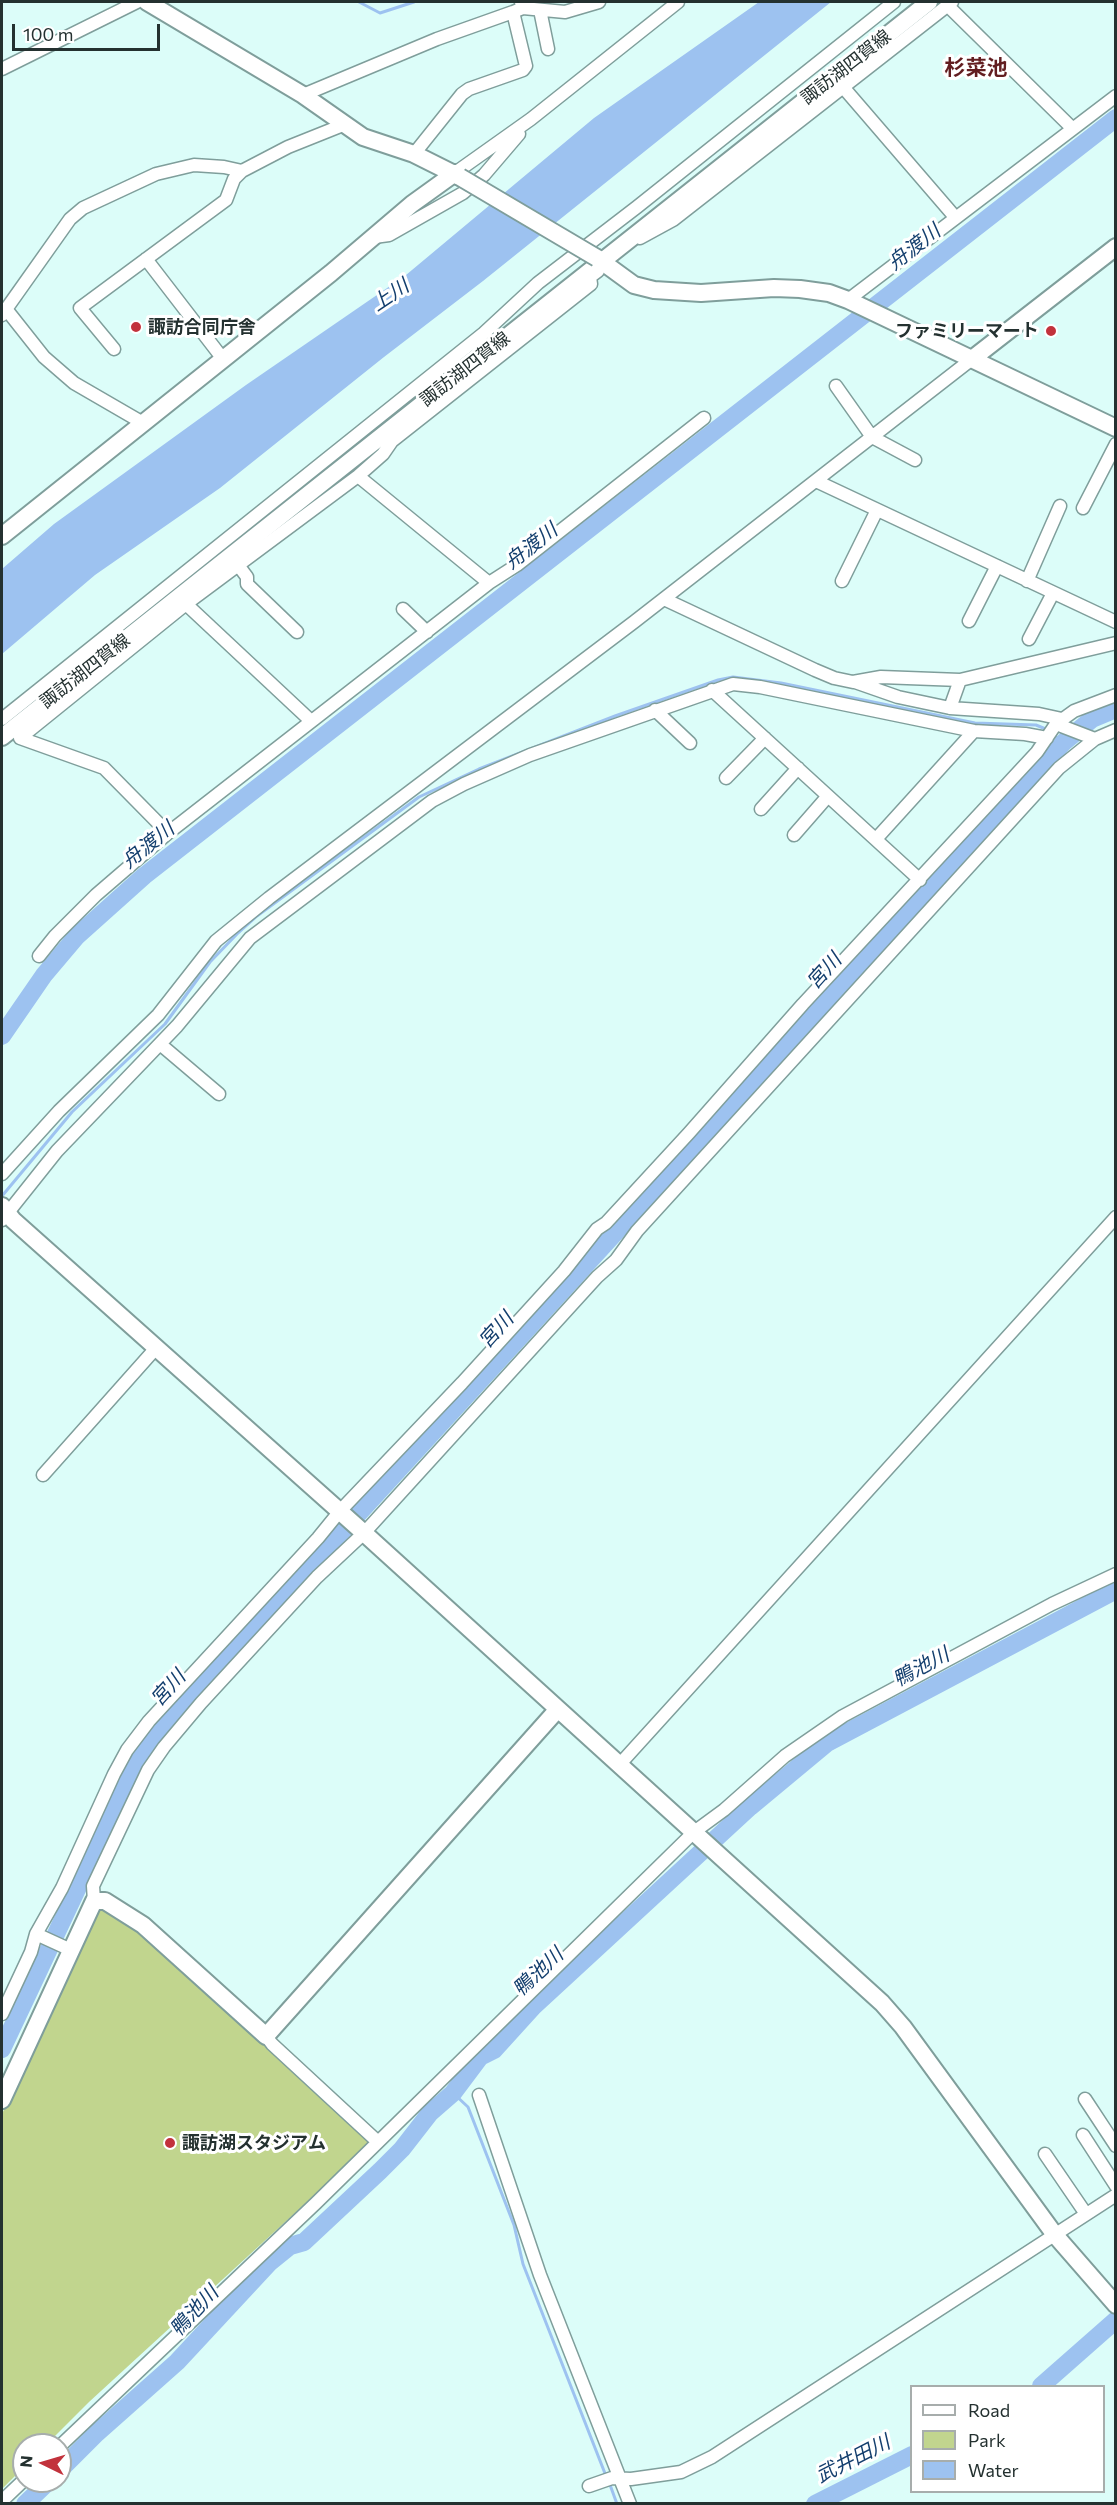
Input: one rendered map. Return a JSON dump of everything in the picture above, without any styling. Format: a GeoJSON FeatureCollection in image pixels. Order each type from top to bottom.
{"type":"FeatureCollection","features":[{"type":"Feature","properties":{"kind":"street"},"geometry":{"type":"LineString","coordinates":[[2,69],[137,2]]}},
{"type":"Feature","properties":{"kind":"street"},"geometry":{"type":"LineString","coordinates":[[147,2],[303,95],[363,137],[414,154],[458,175],[602,261],[634,285],[654,290],[701,293],[774,288],[829,293],[1116,428]]}},
{"type":"Feature","properties":{"kind":"street"},"geometry":{"type":"LineString","coordinates":[[303,95],[519,7],[565,12],[598,2]]}},
{"type":"Feature","properties":{"kind":"street"},"geometry":{"type":"LineString","coordinates":[[2,536],[412,204],[458,175],[678,2]]}},
{"type":"Feature","properties":{"kind":"street"},"geometry":{"type":"LineString","coordinates":[[2,719],[484,333],[538,283],[894,2]]}},
{"type":"Feature","properties":{"kind":"street","name":"諏訪湖四賀線"},"geometry":{"type":"LineString","coordinates":[[2,737],[929,2]]}},
{"type":"Feature","properties":{"kind":"street"},"geometry":{"type":"LineString","coordinates":[[623,244],[633,242],[673,220],[950,3],[1072,128]]}},
{"type":"Feature","properties":{"kind":"street"},"geometry":{"type":"LineString","coordinates":[[414,154],[462,94],[469,89],[524,70],[526,66],[519,7]]}},
{"type":"Feature","properties":{"kind":"street"},"geometry":{"type":"LineString","coordinates":[[540,10],[548,49]]}},
{"type":"Feature","properties":{"kind":"street"},"geometry":{"type":"LineString","coordinates":[[843,87],[955,218]]}},
{"type":"Feature","properties":{"kind":"street"},"geometry":{"type":"LineString","coordinates":[[851,302],[955,218],[1116,96]]}},
{"type":"Feature","properties":{"kind":"street"},"geometry":{"type":"LineString","coordinates":[[374,237],[389,235],[463,193],[484,175],[531,119]]}},
{"type":"Feature","properties":{"kind":"street"},"geometry":{"type":"LineString","coordinates":[[114,349],[80,308],[226,200],[234,179],[242,171],[288,147],[343,125]]}},
{"type":"Feature","properties":{"kind":"street"},"geometry":{"type":"LineString","coordinates":[[143,423],[74,383],[44,357],[4,312],[70,219],[83,208],[156,174],[183,167],[204,165],[242,171]]}},
{"type":"Feature","properties":{"kind":"street"},"geometry":{"type":"LineString","coordinates":[[2,1174],[59,1111],[158,1015],[216,941],[269,898],[664,599],[1116,247]]}},
{"type":"Feature","properties":{"kind":"street"},"geometry":{"type":"LineString","coordinates":[[146,259],[223,359]]}},
{"type":"Feature","properties":{"kind":"street"},"geometry":{"type":"LineString","coordinates":[[168,833],[104,768],[20,738],[186,604],[358,476],[383,454],[392,441],[591,284],[590,277],[602,261]]}},
{"type":"Feature","properties":{"kind":"street"},"geometry":{"type":"LineString","coordinates":[[836,386],[872,437],[915,460]]}},
{"type":"Feature","properties":{"kind":"street"},"geometry":{"type":"LineString","coordinates":[[39,956],[55,936],[96,896],[168,833],[704,418]]}},
{"type":"Feature","properties":{"kind":"street"},"geometry":{"type":"LineString","coordinates":[[1083,508],[1116,444]]}},
{"type":"Feature","properties":{"kind":"street"},"geometry":{"type":"LineString","coordinates":[[358,476],[489,583]]}},
{"type":"Feature","properties":{"kind":"street"},"geometry":{"type":"LineString","coordinates":[[816,481],[1116,622]]}},
{"type":"Feature","properties":{"kind":"street"},"geometry":{"type":"LineString","coordinates":[[1027,581],[1060,506]]}},
{"type":"Feature","properties":{"kind":"street"},"geometry":{"type":"LineString","coordinates":[[842,581],[877,510]]}},
{"type":"Feature","properties":{"kind":"street"},"geometry":{"type":"LineString","coordinates":[[238,565],[247,577],[247,584],[297,632]]}},
{"type":"Feature","properties":{"kind":"street"},"geometry":{"type":"LineString","coordinates":[[969,621],[997,566]]}},
{"type":"Feature","properties":{"kind":"street"},"geometry":{"type":"LineString","coordinates":[[1029,639],[1053,592]]}},
{"type":"Feature","properties":{"kind":"street"},"geometry":{"type":"LineString","coordinates":[[664,599],[834,678],[898,697],[950,708],[1039,714],[1092,737]]}},
{"type":"Feature","properties":{"kind":"street"},"geometry":{"type":"LineString","coordinates":[[186,604],[311,721]]}},
{"type":"Feature","properties":{"kind":"street"},"geometry":{"type":"LineString","coordinates":[[403,609],[427,632]]}},
{"type":"Feature","properties":{"kind":"street"},"geometry":{"type":"LineString","coordinates":[[853,682],[881,677],[960,680],[1116,643]]}},
{"type":"Feature","properties":{"kind":"street"},"geometry":{"type":"LineString","coordinates":[[950,708],[960,680]]}},
{"type":"Feature","properties":{"kind":"street"},"geometry":{"type":"LineString","coordinates":[[1047,738],[1025,734],[974,731],[760,687],[734,684],[530,755],[464,784],[432,801],[250,938],[160,1044],[83,1122],[3,1213],[362,1531],[882,2003],[903,2027],[1055,2235],[1114,2303]]}},
{"type":"Feature","properties":{"kind":"street"},"geometry":{"type":"LineString","coordinates":[[712,690],[920,880]]}},
{"type":"Feature","properties":{"kind":"street"},"geometry":{"type":"LineString","coordinates":[[2,2014],[127,1750],[149,1721],[462,1383],[564,1271],[597,1229],[606,1223],[803,1004],[920,880],[1060,723],[1074,711],[1116,695]]}},
{"type":"Feature","properties":{"kind":"street"},"geometry":{"type":"LineString","coordinates":[[655,710],[690,742]]}},
{"type":"Feature","properties":{"kind":"street"},"geometry":{"type":"LineString","coordinates":[[2,2100],[68,1949],[94,1901],[93,1886],[144,1778],[164,1747],[317,1577],[597,1277],[616,1260],[638,1231],[1059,768],[1092,737],[1116,730]]}},
{"type":"Feature","properties":{"kind":"street"},"geometry":{"type":"LineString","coordinates":[[876,839],[974,731]]}},
{"type":"Feature","properties":{"kind":"street"},"geometry":{"type":"LineString","coordinates":[[726,778],[765,738]]}},
{"type":"Feature","properties":{"kind":"street"},"geometry":{"type":"LineString","coordinates":[[761,809],[798,768]]}},
{"type":"Feature","properties":{"kind":"street"},"geometry":{"type":"LineString","coordinates":[[794,835],[828,796]]}},
{"type":"Feature","properties":{"kind":"street"},"geometry":{"type":"LineString","coordinates":[[160,1044],[219,1094]]}},
{"type":"Feature","properties":{"kind":"street"},"geometry":{"type":"LineString","coordinates":[[620,1764],[1116,1217]]}},
{"type":"Feature","properties":{"kind":"street"},"geometry":{"type":"LineString","coordinates":[[43,1475],[156,1348]]}},
{"type":"Feature","properties":{"kind":"street"},"geometry":{"type":"LineString","coordinates":[[72,2435],[696,1834],[798,1745],[843,1716],[1052,1604],[1116,1574]]}},
{"type":"Feature","properties":{"kind":"street"},"geometry":{"type":"LineString","coordinates":[[266,2036],[558,1709]]}},
{"type":"Feature","properties":{"kind":"street"},"geometry":{"type":"LineString","coordinates":[[94,1901],[105,1901],[143,1925],[266,2036],[378,2142]]}},
{"type":"Feature","properties":{"kind":"street"},"geometry":{"type":"LineString","coordinates":[[38,1935],[68,1949]]}},
{"type":"Feature","properties":{"kind":"street"},"geometry":{"type":"LineString","coordinates":[[479,2096],[540,2275],[616,2478],[630,2504]]}},
{"type":"Feature","properties":{"kind":"street"},"geometry":{"type":"LineString","coordinates":[[1085,2099],[1116,2146]]}},
{"type":"Feature","properties":{"kind":"street"},"geometry":{"type":"LineString","coordinates":[[1083,2135],[1116,2186]]}},
{"type":"Feature","properties":{"kind":"street"},"geometry":{"type":"LineString","coordinates":[[1045,2154],[1086,2214]]}},
{"type":"Feature","properties":{"kind":"street"},"geometry":{"type":"LineString","coordinates":[[589,2486],[616,2478],[631,2479],[681,2472],[712,2457],[1116,2196]]}},
{"type":"Feature","properties":{"kind":"green space"},"geometry":{"type":"Polygon","coordinates":[[[102,1908],[133,1928],[188,1973],[369,2139],[368,2146],[58,2433],[12,2433],[12,2479],[2,2489],[2,2114],[97,1909],[102,1908]]]}},
{"type":"Feature","properties":{"kind":"water","name":"上川"},"geometry":{"type":"Polygon","coordinates":[[[759,2],[831,2],[220,488],[95,575],[2,654],[2,569],[54,524],[246,385],[406,275],[594,118],[759,2]]]}},
{"type":"Feature","properties":{"kind":"waterway"},"geometry":{"type":"LineString","coordinates":[[359,2],[380,13],[414,2]]}},
{"type":"Feature","properties":{"kind":"waterway","name":"舟渡川"},"geometry":{"type":"LineString","coordinates":[[2,1036],[44,975],[77,936],[144,876],[1116,118]]}},
{"type":"Feature","properties":{"kind":"waterway"},"geometry":{"type":"LineString","coordinates":[[2,1196],[72,1112],[165,1024],[210,962],[257,916],[419,797],[479,769],[615,716],[718,680],[733,677],[781,683],[975,723],[1036,725],[1048,730]]}},
{"type":"Feature","properties":{"kind":"waterway","name":"宮川"},"geometry":{"type":"LineString","coordinates":[[2,2049],[140,1757],[156,1735],[1064,742],[1092,719],[1116,709]]}},
{"type":"Feature","properties":{"kind":"waterway"},"geometry":{"type":"LineString","coordinates":[[1053,735],[1064,742]]}},
{"type":"Feature","properties":{"kind":"waterway","name":"鴨池川"},"geometry":{"type":"LineString","coordinates":[[72,2458],[177,2362],[269,2263],[290,2246],[304,2242],[380,2171],[402,2149],[430,2113],[453,2093],[480,2057],[494,2050],[533,2007],[750,1807],[827,1743],[1116,1590]]}},
{"type":"Feature","properties":{"kind":"waterway"},"geometry":{"type":"LineString","coordinates":[[453,2093],[468,2107],[514,2225],[523,2264],[606,2476]]}},
{"type":"Feature","properties":{"kind":"waterway","name":"武井田川"},"geometry":{"type":"LineString","coordinates":[[1042,2385],[1116,2320]]}},
{"type":"Feature","properties":{"kind":"waterway","name":"武井田川"},"geometry":{"type":"LineString","coordinates":[[815,2504],[910,2456]]}},
{"type":"Feature","properties":{"kind":"waterway"},"geometry":{"type":"LineString","coordinates":[[609,2482],[617,2504]]}},
{"type":"Feature","properties":{"kind":"waterway","name":"鴨池川"},"geometry":{"type":"LineString","coordinates":[[25,2504],[36,2493]]}},
{"type":"Feature","properties":{"kind":"place","name":"諏訪合同庁舎"},"geometry":{"type":"Point","coordinates":[136,327]}},
{"type":"Feature","properties":{"kind":"place","name":"ファミリーマート"},"geometry":{"type":"Point","coordinates":[1051,331]}},
{"type":"Feature","properties":{"kind":"place","name":"諏訪湖スタジアム"},"geometry":{"type":"Point","coordinates":[170,2143]}},
{"type":"Feature","properties":{"kind":"district","name":"杉菜池"},"geometry":{"type":"Point","coordinates":[976,68]}}]}
